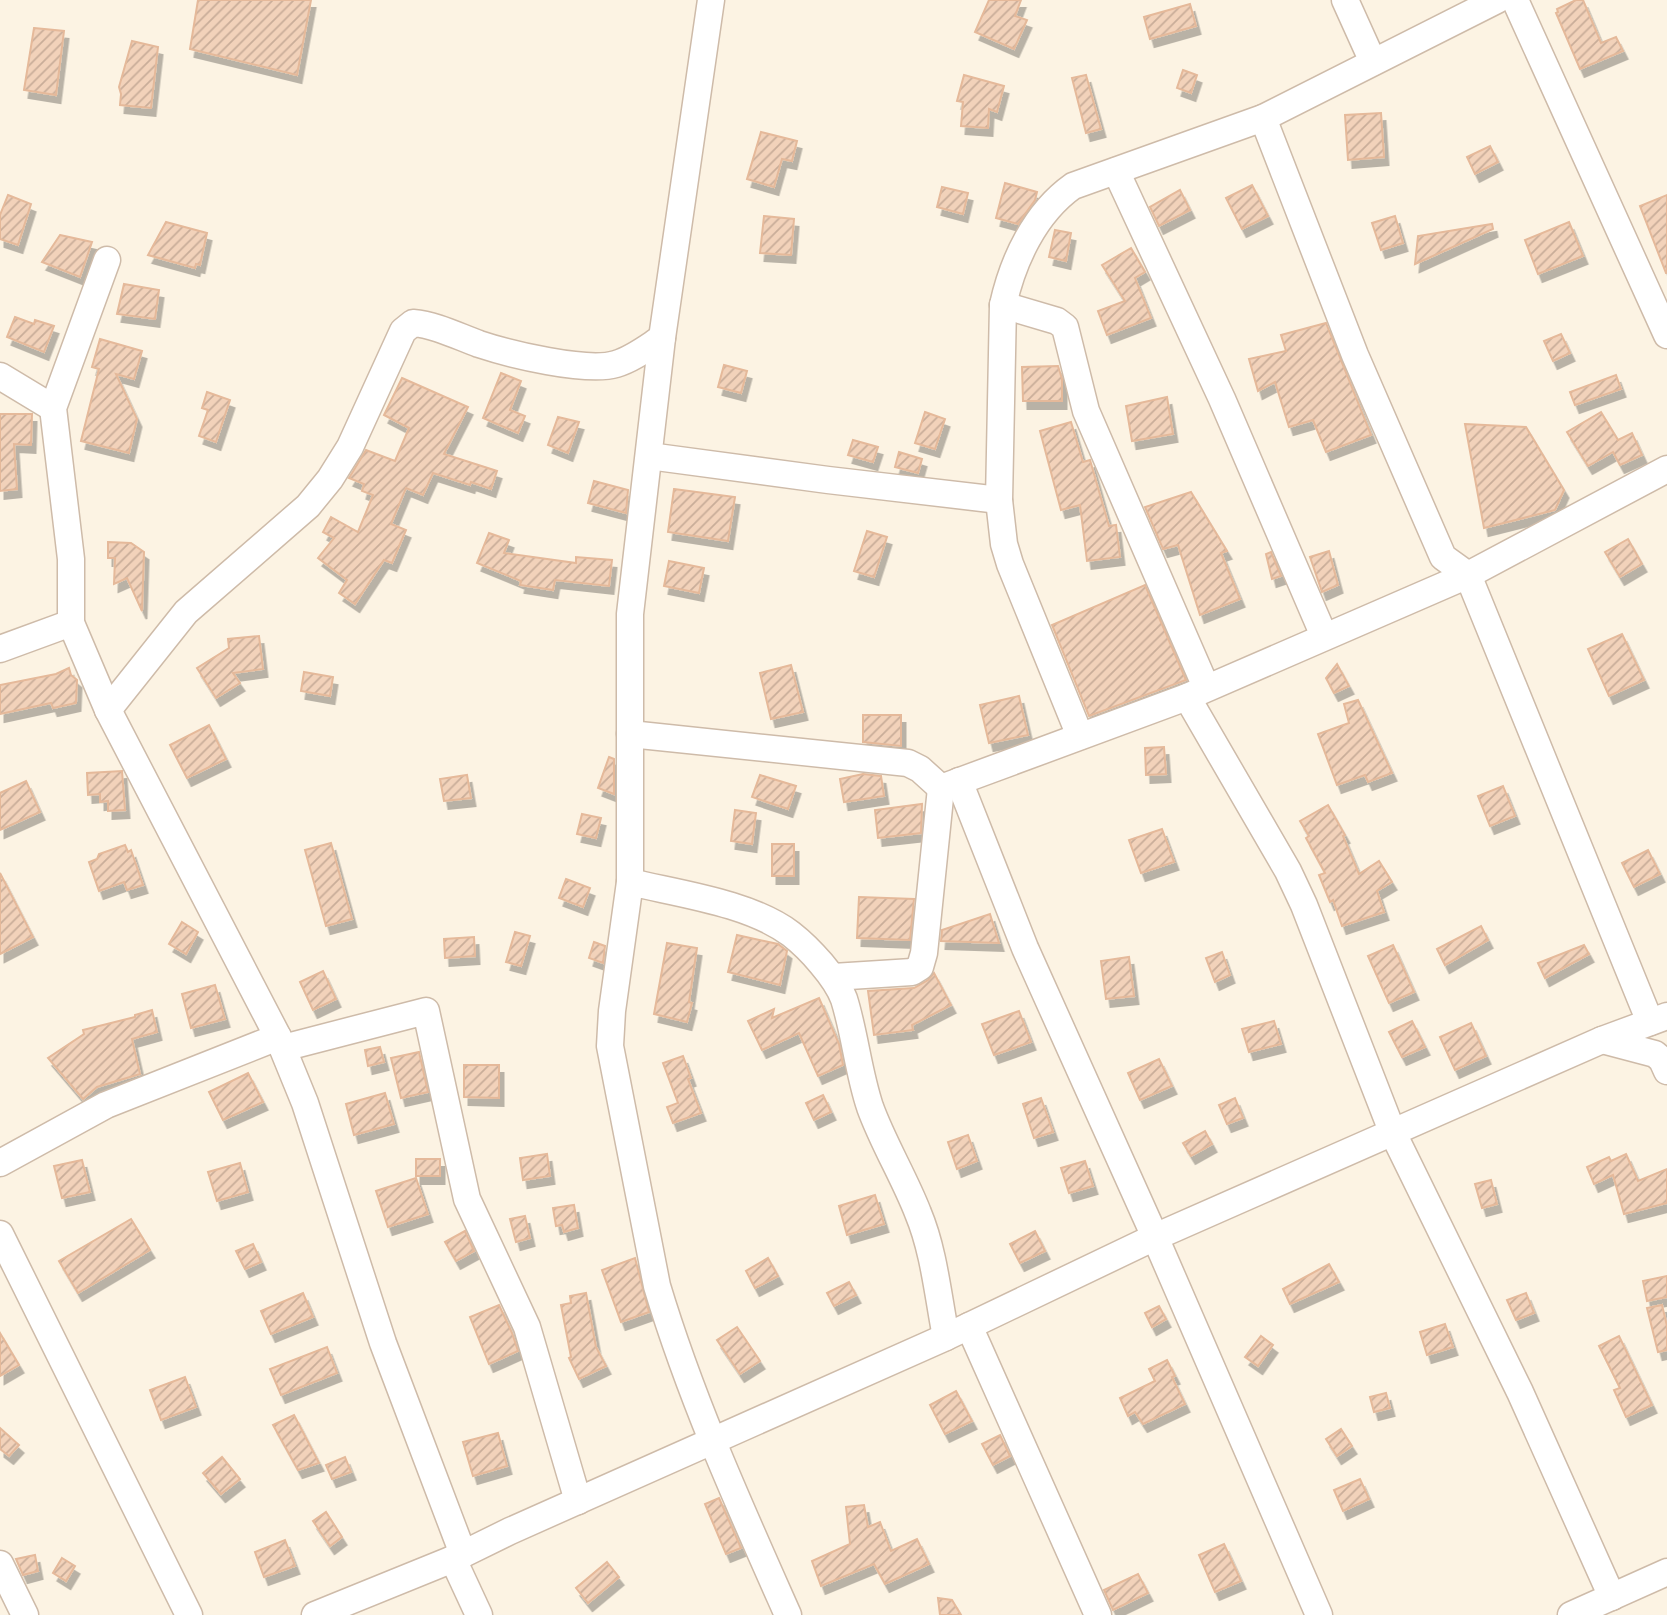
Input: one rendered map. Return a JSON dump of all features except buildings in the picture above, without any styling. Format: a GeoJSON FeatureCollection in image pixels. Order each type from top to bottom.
{"type":"FeatureCollection","features":[{"type":"Feature","properties":{"kind":"street"},"geometry":{"type":"LineString","coordinates":[[711,0],[662,338],[630,614],[630,882],[612,1011],[610,1045],[657,1286],[668,1323],[712,1442],[788,1615]]}},
{"type":"Feature","properties":{"kind":"street"},"geometry":{"type":"LineString","coordinates":[[1345,0],[1373,62]]}},
{"type":"Feature","properties":{"kind":"street"},"geometry":{"type":"LineString","coordinates":[[1080,736],[1010,564],[1004,544],[999,499],[1003,305],[1009,279],[1026,241],[1056,198],[1073,186],[1263,118],[1497,0]]}},
{"type":"Feature","properties":{"kind":"street"},"geometry":{"type":"LineString","coordinates":[[1515,0],[1667,335]]}},
{"type":"Feature","properties":{"kind":"street"},"geometry":{"type":"LineString","coordinates":[[315,1615],[458,1557],[958,1331],[1154,1237],[1392,1131],[1602,1040],[1659,1019],[1468,575],[1443,556],[1355,355],[1263,118]]}},
{"type":"Feature","properties":{"kind":"street"},"geometry":{"type":"LineString","coordinates":[[1116,172],[1222,399],[1324,636]]}},
{"type":"Feature","properties":{"kind":"street"},"geometry":{"type":"LineString","coordinates":[[107,260],[52,408],[71,559],[71,622],[108,710],[280,1042],[305,1103],[383,1343],[479,1615]]}},
{"type":"Feature","properties":{"kind":"street"},"geometry":{"type":"LineString","coordinates":[[1003,305],[1057,321],[1065,327],[1086,411],[1197,692],[1304,905],[1392,1131],[1621,1602]]}},
{"type":"Feature","properties":{"kind":"street"},"geometry":{"type":"LineString","coordinates":[[108,710],[187,612],[308,506],[330,479],[350,447],[403,331],[413,323],[426,324],[482,345],[525,356],[592,368],[614,365],[662,338]]}},
{"type":"Feature","properties":{"kind":"street"},"geometry":{"type":"LineString","coordinates":[[0,376],[52,408]]}},
{"type":"Feature","properties":{"kind":"street"},"geometry":{"type":"LineString","coordinates":[[649,456],[999,499]]}},
{"type":"Feature","properties":{"kind":"street"},"geometry":{"type":"LineString","coordinates":[[950,784],[1197,692],[1468,575],[1667,470]]}},
{"type":"Feature","properties":{"kind":"street"},"geometry":{"type":"LineString","coordinates":[[0,649],[71,622]]}},
{"type":"Feature","properties":{"kind":"street"},"geometry":{"type":"LineString","coordinates":[[630,734],[900,762],[950,784],[1154,1237],[1318,1615]]}},
{"type":"Feature","properties":{"kind":"street"},"geometry":{"type":"LineString","coordinates":[[833,977],[912,972],[920,967],[950,784]]}},
{"type":"Feature","properties":{"kind":"street"},"geometry":{"type":"LineString","coordinates":[[630,882],[727,906],[768,920],[792,935],[833,977],[844,998],[859,1071],[871,1109],[919,1213],[958,1331],[1098,1615]]}},
{"type":"Feature","properties":{"kind":"street"},"geometry":{"type":"LineString","coordinates":[[0,1163],[106,1105],[280,1042],[426,1011],[467,1199],[527,1327],[578,1501]]}},
{"type":"Feature","properties":{"kind":"street"},"geometry":{"type":"LineString","coordinates":[[1602,1040],[1655,1054],[1662,1059],[1667,1071]]}},
{"type":"Feature","properties":{"kind":"street"},"geometry":{"type":"LineString","coordinates":[[0,1234],[189,1615]]}},
{"type":"Feature","properties":{"kind":"street"},"geometry":{"type":"LineString","coordinates":[[0,1564],[25,1615]]}},
{"type":"Feature","properties":{"kind":"street"},"geometry":{"type":"LineString","coordinates":[[1571,1615],[1621,1602],[1667,1572]]}}]}
